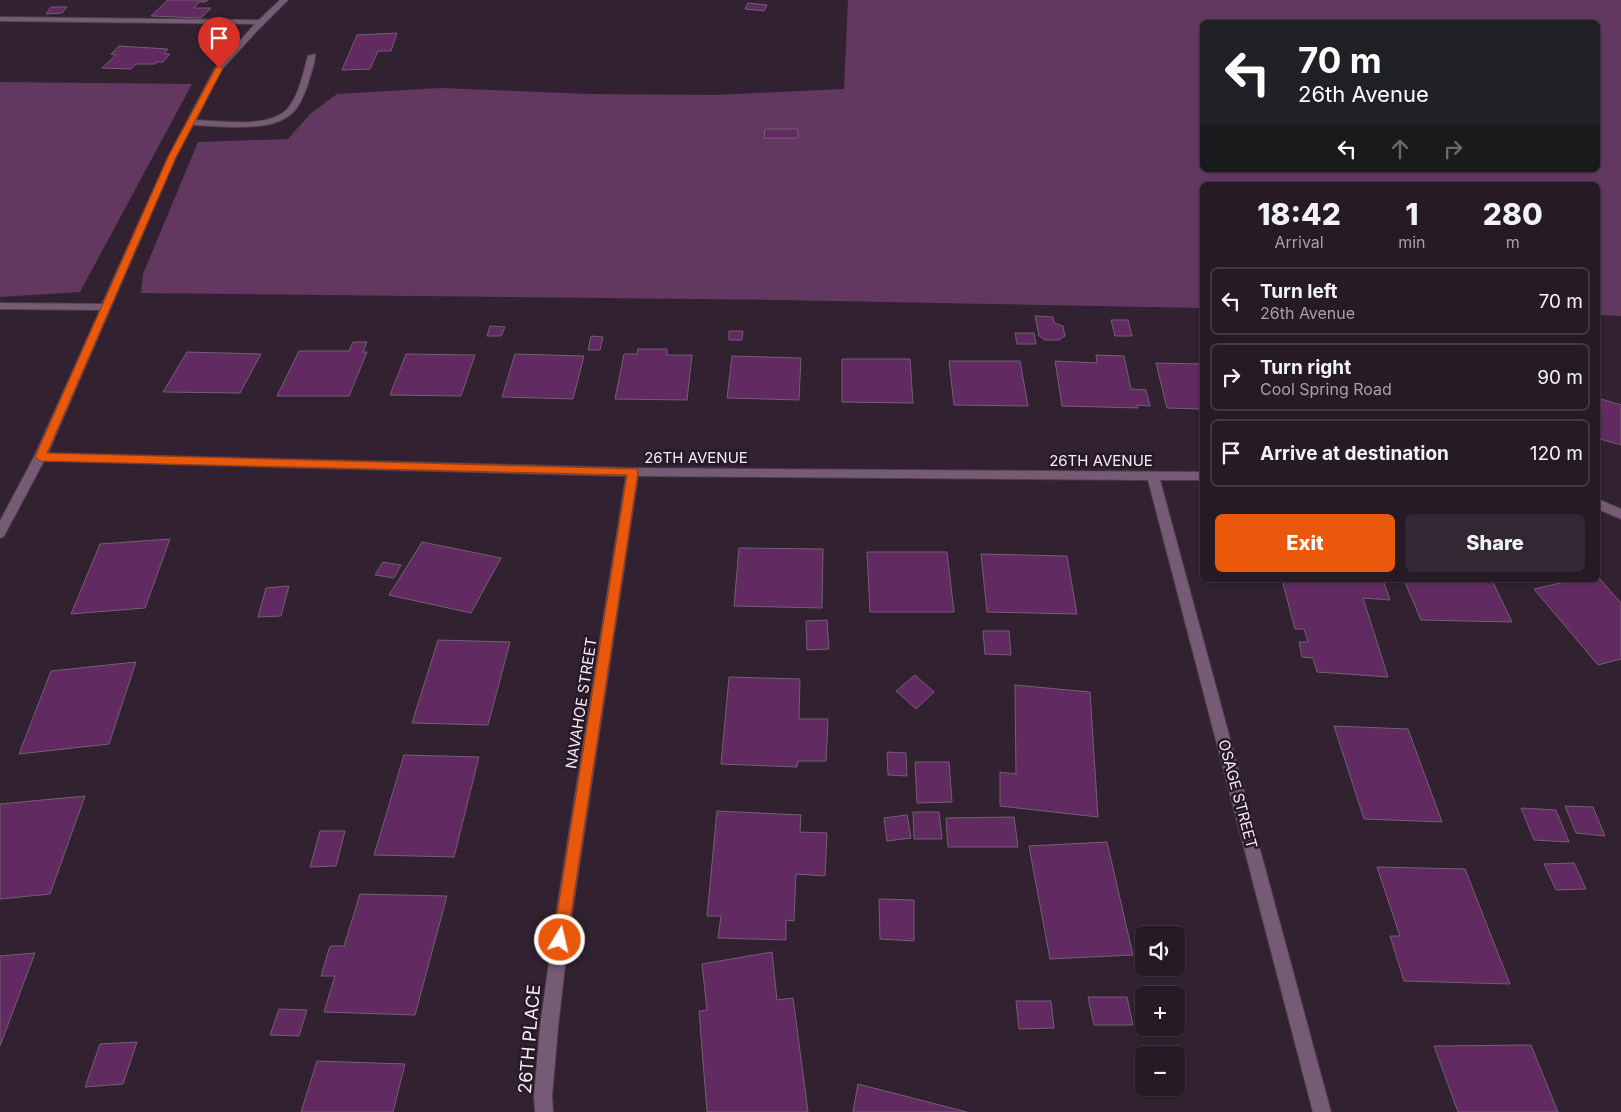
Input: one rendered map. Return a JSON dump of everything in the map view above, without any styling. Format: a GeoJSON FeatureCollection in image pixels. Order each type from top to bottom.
{"type":"FeatureCollection","features":[{"type":"Feature","properties":{"kind":"street"},"geometry":{"type":"LineString","coordinates":[[0,532],[40,457],[172,157],[190,122],[219,68],[284,0]]}},
{"type":"Feature","properties":{"kind":"street"},"geometry":{"type":"LineString","coordinates":[[0,19],[261,22]]}},
{"type":"Feature","properties":{"kind":"street"},"geometry":{"type":"LineString","coordinates":[[190,122],[240,124],[268,122],[288,113],[299,95],[312,56]]}},
{"type":"Feature","properties":{"kind":"street"},"geometry":{"type":"LineString","coordinates":[[0,306],[106,307]]}},
{"type":"Feature","properties":{"kind":"street","name":"26TH AVENUE"},"geometry":{"type":"LineString","coordinates":[[40,457],[633,472],[1200,476]]}},
{"type":"Feature","properties":{"kind":"street","name":"NAVAHOE STREET"},"geometry":{"type":"LineString","coordinates":[[560,940],[633,472]]}},
{"type":"Feature","properties":{"kind":"street","name":"OSAGE STREET"},"geometry":{"type":"LineString","coordinates":[[1153,476],[1322,1112]]}},
{"type":"Feature","properties":{"kind":"street"},"geometry":{"type":"LineString","coordinates":[[1600,505],[1621,514]]}},
{"type":"Feature","properties":{"kind":"street","name":"26TH PLACE"},"geometry":{"type":"LineString","coordinates":[[544,1112],[543,1096],[548,1028],[560,940]]}},
{"type":"Feature","properties":{"kind":"shaded area"},"geometry":{"type":"Polygon","coordinates":[[[848,0],[1621,0],[1621,316],[1600,315],[1600,182],[1200,182],[1200,308],[780,300],[141,293],[143,274],[198,142],[288,139],[310,114],[337,94],[440,88],[591,94],[713,95],[844,89],[848,0]]]}},
{"type":"Feature","properties":{"kind":"shaded area"},"geometry":{"type":"Polygon","coordinates":[[[0,82],[192,84],[80,292],[0,297],[0,82]]]}},
{"type":"Feature","properties":{"kind":"building"},"geometry":{"type":"Polygon","coordinates":[[[168,0],[208,0],[206,2],[199,2],[194,8],[211,8],[201,18],[151,16],[168,0]]]}},
{"type":"Feature","properties":{"kind":"building"},"geometry":{"type":"Polygon","coordinates":[[[748,3],[767,5],[764,11],[745,9],[748,3]]]}},
{"type":"Feature","properties":{"kind":"building"},"geometry":{"type":"Polygon","coordinates":[[[51,7],[67,7],[62,13],[46,14],[51,7]]]}},
{"type":"Feature","properties":{"kind":"building"},"geometry":{"type":"Polygon","coordinates":[[[397,33],[391,51],[378,51],[370,69],[342,70],[357,35],[397,33]]]}},
{"type":"Feature","properties":{"kind":"building"},"geometry":{"type":"Polygon","coordinates":[[[119,46],[168,49],[164,54],[170,54],[163,62],[136,64],[131,69],[102,68],[116,55],[111,54],[119,46]]]}},
{"type":"Feature","properties":{"kind":"building"},"geometry":{"type":"Polygon","coordinates":[[[765,129],[798,129],[798,138],[764,138],[765,129]]]}},
{"type":"Feature","properties":{"kind":"building"},"geometry":{"type":"Polygon","coordinates":[[[1035,316],[1053,317],[1054,323],[1063,326],[1065,336],[1059,340],[1045,340],[1039,336],[1035,316]]]}},
{"type":"Feature","properties":{"kind":"building"},"geometry":{"type":"Polygon","coordinates":[[[1111,320],[1128,320],[1132,336],[1115,336],[1111,320]]]}},
{"type":"Feature","properties":{"kind":"building"},"geometry":{"type":"Polygon","coordinates":[[[490,326],[505,327],[501,336],[487,336],[490,326]]]}},
{"type":"Feature","properties":{"kind":"building"},"geometry":{"type":"Polygon","coordinates":[[[729,331],[743,331],[742,340],[729,340],[729,331]]]}},
{"type":"Feature","properties":{"kind":"building"},"geometry":{"type":"Polygon","coordinates":[[[1015,333],[1034,333],[1036,344],[1017,344],[1015,333]]]}},
{"type":"Feature","properties":{"kind":"building"},"geometry":{"type":"Polygon","coordinates":[[[591,336],[603,337],[600,350],[588,350],[591,336]]]}},
{"type":"Feature","properties":{"kind":"building"},"geometry":{"type":"Polygon","coordinates":[[[353,342],[367,342],[363,352],[367,352],[349,396],[277,396],[299,351],[349,351],[353,342]]]}},
{"type":"Feature","properties":{"kind":"building"},"geometry":{"type":"Polygon","coordinates":[[[638,349],[667,349],[667,355],[692,355],[687,400],[615,399],[624,354],[637,354],[638,349]]]}},
{"type":"Feature","properties":{"kind":"building"},"geometry":{"type":"Polygon","coordinates":[[[187,352],[261,354],[240,393],[163,392],[187,352]]]}},
{"type":"Feature","properties":{"kind":"building"},"geometry":{"type":"Polygon","coordinates":[[[406,354],[475,355],[461,396],[390,395],[406,354]]]}},
{"type":"Feature","properties":{"kind":"building"},"geometry":{"type":"Polygon","coordinates":[[[515,354],[584,356],[573,399],[502,397],[515,354]]]}},
{"type":"Feature","properties":{"kind":"building"},"geometry":{"type":"Polygon","coordinates":[[[1096,355],[1124,356],[1131,389],[1146,390],[1150,406],[1137,405],[1138,408],[1062,406],[1055,361],[1097,363],[1096,355]]]}},
{"type":"Feature","properties":{"kind":"building"},"geometry":{"type":"Polygon","coordinates":[[[732,356],[801,358],[799,400],[727,398],[732,356]]]}},
{"type":"Feature","properties":{"kind":"building"},"geometry":{"type":"Polygon","coordinates":[[[842,359],[910,359],[913,403],[842,402],[842,359]]]}},
{"type":"Feature","properties":{"kind":"building"},"geometry":{"type":"Polygon","coordinates":[[[949,361],[1020,361],[1028,406],[954,405],[949,361]]]}},
{"type":"Feature","properties":{"kind":"building"},"geometry":{"type":"Polygon","coordinates":[[[1156,363],[1200,364],[1200,409],[1167,408],[1156,363]]]}},
{"type":"Feature","properties":{"kind":"building"},"geometry":{"type":"Polygon","coordinates":[[[1601,399],[1621,405],[1621,445],[1600,439],[1601,399]]]}},
{"type":"Feature","properties":{"kind":"building"},"geometry":{"type":"Polygon","coordinates":[[[170,539],[145,608],[71,614],[100,544],[170,539]]]}},
{"type":"Feature","properties":{"kind":"building"},"geometry":{"type":"Polygon","coordinates":[[[422,542],[501,558],[471,613],[389,595],[422,542]]]}},
{"type":"Feature","properties":{"kind":"building"},"geometry":{"type":"Polygon","coordinates":[[[739,548],[823,549],[822,608],[734,606],[739,548]]]}},
{"type":"Feature","properties":{"kind":"building"},"geometry":{"type":"Polygon","coordinates":[[[867,552],[947,552],[954,612],[870,612],[867,552]]]}},
{"type":"Feature","properties":{"kind":"building"},"geometry":{"type":"Polygon","coordinates":[[[981,554],[1067,556],[1077,614],[987,612],[981,554]]]}},
{"type":"Feature","properties":{"kind":"building"},"geometry":{"type":"Polygon","coordinates":[[[383,562],[401,565],[394,578],[375,575],[383,562]]]}},
{"type":"Feature","properties":{"kind":"building"},"geometry":{"type":"Polygon","coordinates":[[[1600,579],[1621,603],[1621,659],[1598,665],[1534,589],[1564,582],[1600,582],[1600,579]]]}},
{"type":"Feature","properties":{"kind":"building"},"geometry":{"type":"Polygon","coordinates":[[[1283,582],[1384,582],[1390,600],[1363,598],[1388,677],[1317,672],[1313,658],[1302,657],[1299,642],[1308,642],[1304,629],[1295,629],[1283,582]]]}},
{"type":"Feature","properties":{"kind":"building"},"geometry":{"type":"Polygon","coordinates":[[[1405,582],[1493,582],[1512,622],[1421,620],[1405,582]]]}},
{"type":"Feature","properties":{"kind":"building"},"geometry":{"type":"Polygon","coordinates":[[[289,586],[281,616],[258,617],[266,588],[289,586]]]}},
{"type":"Feature","properties":{"kind":"building"},"geometry":{"type":"Polygon","coordinates":[[[827,620],[829,649],[807,650],[806,621],[827,620]]]}},
{"type":"Feature","properties":{"kind":"building"},"geometry":{"type":"Polygon","coordinates":[[[983,631],[1009,631],[1011,655],[985,654],[983,631]]]}},
{"type":"Feature","properties":{"kind":"building"},"geometry":{"type":"Polygon","coordinates":[[[438,640],[510,642],[488,725],[412,723],[438,640]]]}},
{"type":"Feature","properties":{"kind":"building"},"geometry":{"type":"Polygon","coordinates":[[[136,662],[109,744],[19,754],[51,671],[136,662]]]}},
{"type":"Feature","properties":{"kind":"building"},"geometry":{"type":"Polygon","coordinates":[[[915,675],[934,692],[916,709],[896,691],[915,675]]]}},
{"type":"Feature","properties":{"kind":"building"},"geometry":{"type":"Polygon","coordinates":[[[729,677],[800,679],[799,719],[828,719],[826,761],[798,761],[797,767],[721,764],[729,677]]]}},
{"type":"Feature","properties":{"kind":"building"},"geometry":{"type":"Polygon","coordinates":[[[1015,685],[1090,692],[1098,817],[1000,806],[1000,772],[1016,774],[1015,685]]]}},
{"type":"Feature","properties":{"kind":"building"},"geometry":{"type":"Polygon","coordinates":[[[1334,726],[1408,729],[1442,822],[1364,819],[1334,726]]]}},
{"type":"Feature","properties":{"kind":"building"},"geometry":{"type":"Polygon","coordinates":[[[887,752],[906,753],[907,776],[888,775],[887,752]]]}},
{"type":"Feature","properties":{"kind":"building"},"geometry":{"type":"Polygon","coordinates":[[[404,755],[479,757],[454,857],[374,855],[404,755]]]}},
{"type":"Feature","properties":{"kind":"building"},"geometry":{"type":"Polygon","coordinates":[[[915,762],[949,762],[952,802],[917,803],[915,762]]]}},
{"type":"Feature","properties":{"kind":"building"},"geometry":{"type":"Polygon","coordinates":[[[85,796],[50,894],[0,899],[0,804],[85,796]]]}},
{"type":"Feature","properties":{"kind":"building"},"geometry":{"type":"Polygon","coordinates":[[[1565,806],[1593,807],[1605,836],[1576,833],[1565,806]]]}},
{"type":"Feature","properties":{"kind":"building"},"geometry":{"type":"Polygon","coordinates":[[[1521,808],[1556,810],[1569,842],[1534,840],[1521,808]]]}},
{"type":"Feature","properties":{"kind":"building"},"geometry":{"type":"Polygon","coordinates":[[[717,811],[801,815],[800,832],[827,833],[825,876],[796,874],[794,921],[786,920],[786,940],[718,938],[721,916],[707,916],[717,811]]]}},
{"type":"Feature","properties":{"kind":"building"},"geometry":{"type":"Polygon","coordinates":[[[913,812],[939,812],[942,839],[914,839],[913,812]]]}},
{"type":"Feature","properties":{"kind":"building"},"geometry":{"type":"Polygon","coordinates":[[[907,815],[911,838],[887,841],[884,818],[907,815]]]}},
{"type":"Feature","properties":{"kind":"building"},"geometry":{"type":"Polygon","coordinates":[[[1014,817],[1018,847],[948,847],[946,818],[1014,817]]]}},
{"type":"Feature","properties":{"kind":"building"},"geometry":{"type":"Polygon","coordinates":[[[320,831],[345,831],[336,866],[310,867],[320,831]]]}},
{"type":"Feature","properties":{"kind":"building"},"geometry":{"type":"Polygon","coordinates":[[[1107,842],[1133,955],[1050,959],[1029,846],[1107,842]]]}},
{"type":"Feature","properties":{"kind":"building"},"geometry":{"type":"Polygon","coordinates":[[[1574,863],[1586,889],[1556,890],[1544,864],[1574,863]]]}},
{"type":"Feature","properties":{"kind":"building"},"geometry":{"type":"Polygon","coordinates":[[[1377,867],[1465,869],[1510,984],[1404,981],[1390,936],[1400,936],[1377,867]]]}},
{"type":"Feature","properties":{"kind":"building"},"geometry":{"type":"Polygon","coordinates":[[[360,894],[447,896],[415,1015],[324,1012],[335,976],[321,976],[330,946],[344,946],[360,894]]]}},
{"type":"Feature","properties":{"kind":"building"},"geometry":{"type":"Polygon","coordinates":[[[879,899],[914,900],[914,941],[880,939],[879,899]]]}},
{"type":"Feature","properties":{"kind":"building"},"geometry":{"type":"Polygon","coordinates":[[[772,952],[777,1000],[793,998],[808,1112],[707,1112],[699,1011],[707,1010],[702,964],[772,952]]]}},
{"type":"Feature","properties":{"kind":"building"},"geometry":{"type":"Polygon","coordinates":[[[35,953],[0,1046],[0,956],[35,953]]]}},
{"type":"Feature","properties":{"kind":"building"},"geometry":{"type":"Polygon","coordinates":[[[1088,997],[1127,997],[1133,1025],[1094,1025],[1088,997]]]}},
{"type":"Feature","properties":{"kind":"building"},"geometry":{"type":"Polygon","coordinates":[[[1016,1001],[1051,1001],[1054,1028],[1019,1029],[1016,1001]]]}},
{"type":"Feature","properties":{"kind":"building"},"geometry":{"type":"Polygon","coordinates":[[[279,1009],[307,1010],[299,1036],[270,1035],[279,1009]]]}},
{"type":"Feature","properties":{"kind":"building"},"geometry":{"type":"Polygon","coordinates":[[[137,1042],[123,1084],[85,1087],[100,1044],[137,1042]]]}},
{"type":"Feature","properties":{"kind":"building"},"geometry":{"type":"Polygon","coordinates":[[[1531,1045],[1558,1112],[1458,1112],[1434,1046],[1531,1045]]]}},
{"type":"Feature","properties":{"kind":"building"},"geometry":{"type":"Polygon","coordinates":[[[317,1061],[405,1064],[393,1112],[301,1112],[317,1061]]]}},
{"type":"Feature","properties":{"kind":"building"},"geometry":{"type":"Polygon","coordinates":[[[858,1084],[967,1112],[853,1112],[858,1084]]]}},
{"type":"Feature","properties":{"kind":"route"},"geometry":{"type":"LineString","coordinates":[[219,68],[211,87],[172,157],[40,457],[633,472],[560,940]]}}]}
